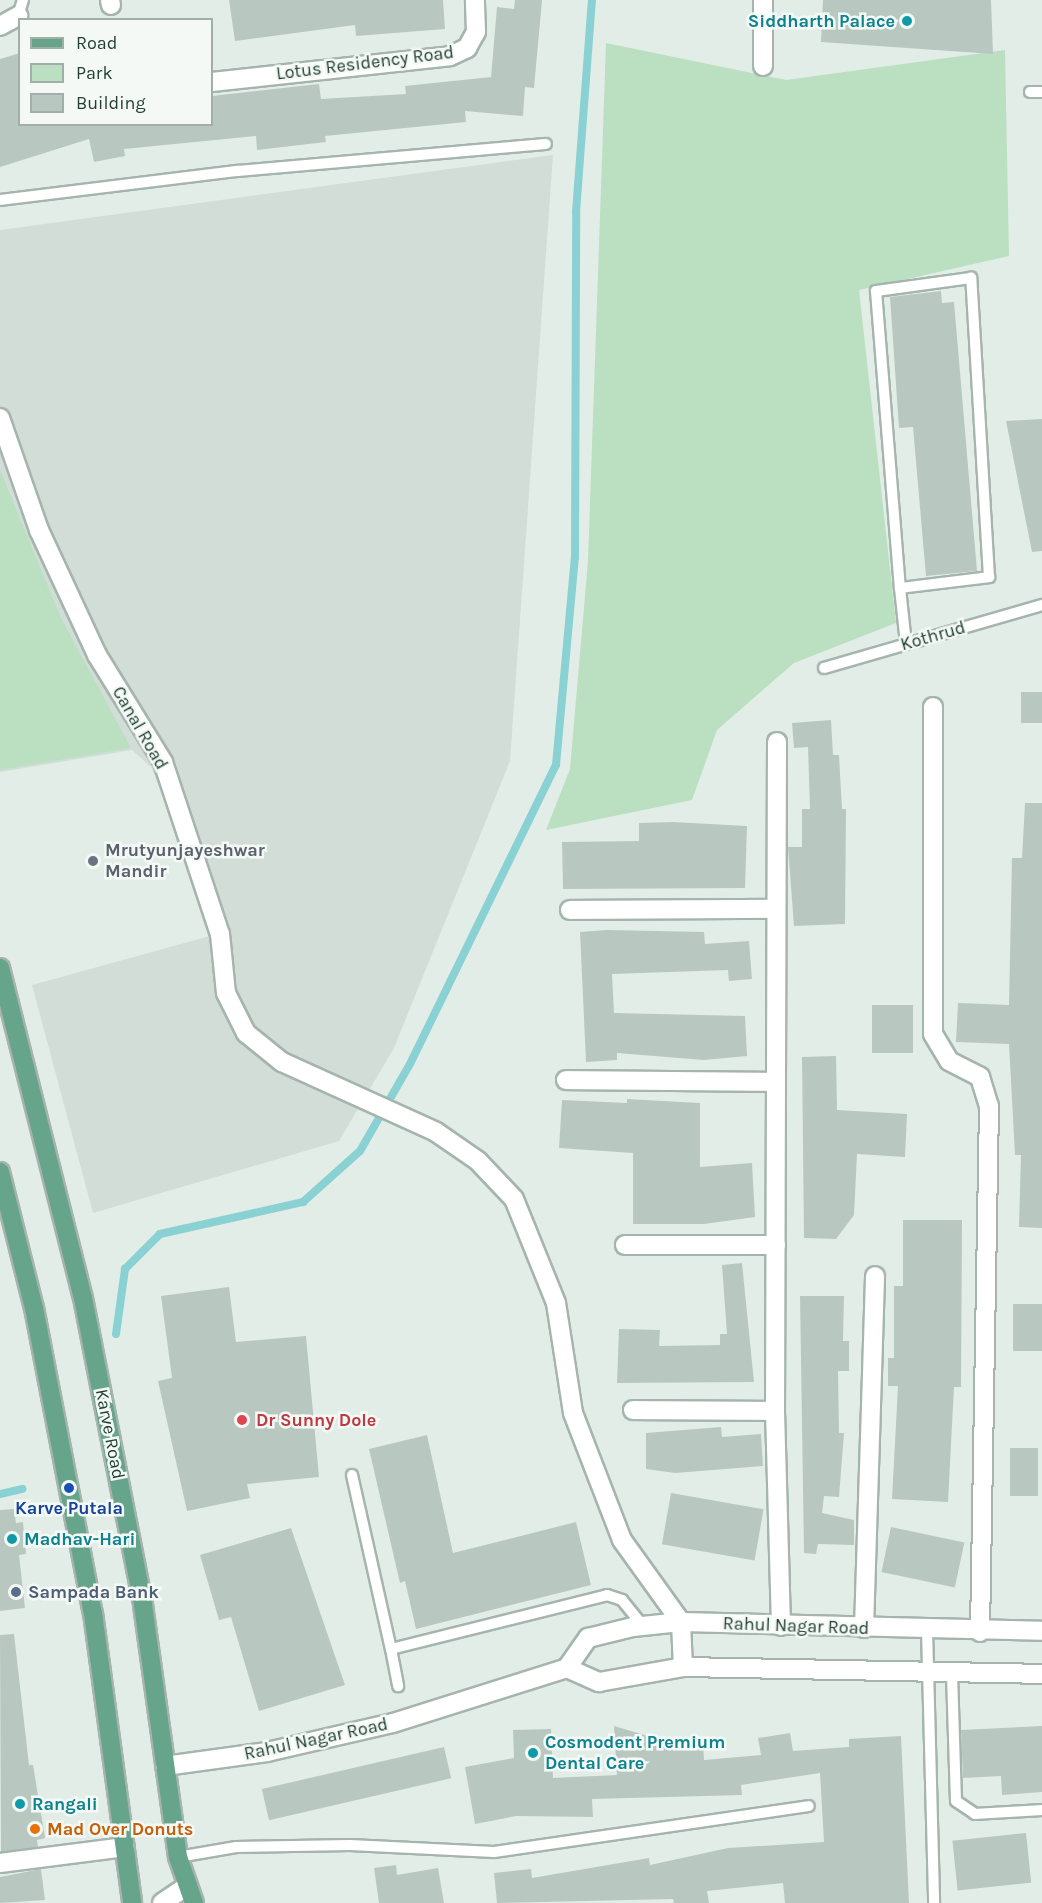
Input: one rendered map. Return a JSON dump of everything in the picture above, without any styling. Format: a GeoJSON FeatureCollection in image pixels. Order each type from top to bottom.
{"type":"FeatureCollection","features":[{"type":"Feature","properties":{"kind":"main road","name":"Karve Road"},"geometry":{"type":"LineString","coordinates":[[0,968],[83,1298],[143,1605],[178,1857],[190,1895]]}},
{"type":"Feature","properties":{"kind":"main road"},"geometry":{"type":"LineString","coordinates":[[1,1177],[33,1308],[93,1613],[132,1903]]}},
{"type":"Feature","properties":{"kind":"street","name":"Lotus Residency Road"},"geometry":{"type":"LineString","coordinates":[[213,82],[450,56],[467,48],[476,32],[475,0]]}},
{"type":"Feature","properties":{"kind":"street"},"geometry":{"type":"LineString","coordinates":[[763,0],[763,66]]}},
{"type":"Feature","properties":{"kind":"street"},"geometry":{"type":"LineString","coordinates":[[0,26],[21,8]]}},
{"type":"Feature","properties":{"kind":"street","name":"Canal Road"},"geometry":{"type":"LineString","coordinates":[[0,418],[39,530],[96,655],[163,762],[220,934],[226,993],[246,1033],[282,1062],[408,1119],[478,1161],[513,1199],[556,1303],[573,1413],[622,1540],[681,1622]]}},
{"type":"Feature","properties":{"kind":"street"},"geometry":{"type":"LineString","coordinates":[[933,707],[933,1034],[949,1060],[980,1077],[989,1106],[980,1632]]}},
{"type":"Feature","properties":{"kind":"street"},"geometry":{"type":"LineString","coordinates":[[777,742],[775,1411],[781,1626]]}},
{"type":"Feature","properties":{"kind":"street"},"geometry":{"type":"LineString","coordinates":[[570,910],[776,909]]}},
{"type":"Feature","properties":{"kind":"street"},"geometry":{"type":"LineString","coordinates":[[566,1080],[776,1082]]}},
{"type":"Feature","properties":{"kind":"street"},"geometry":{"type":"LineString","coordinates":[[625,1245],[776,1245]]}},
{"type":"Feature","properties":{"kind":"street"},"geometry":{"type":"LineString","coordinates":[[864,1628],[874,1276]]}},
{"type":"Feature","properties":{"kind":"street"},"geometry":{"type":"LineString","coordinates":[[633,1410],[775,1411]]}},
{"type":"Feature","properties":{"kind":"street"},"geometry":{"type":"LineString","coordinates":[[681,1622],[683,1667]]}},
{"type":"Feature","properties":{"kind":"street","name":"Rahul Nagar Road"},"geometry":{"type":"LineString","coordinates":[[165,1766],[267,1752],[393,1723],[567,1668],[588,1638],[643,1626],[681,1622],[980,1632],[1042,1631]]}},
{"type":"Feature","properties":{"kind":"street"},"geometry":{"type":"LineString","coordinates":[[567,1668],[599,1682],[683,1667],[1042,1674]]}},
{"type":"Feature","properties":{"kind":"street"},"geometry":{"type":"LineString","coordinates":[[0,1863],[124,1847]]}},
{"type":"Feature","properties":{"kind":"street"},"geometry":{"type":"LineString","coordinates":[[162,1903],[190,1895]]}},
{"type":"Feature","properties":{"kind":"lane"},"geometry":{"type":"LineString","coordinates":[[0,200],[237,171],[546,144]]}},
{"type":"Feature","properties":{"kind":"lane"},"geometry":{"type":"LineString","coordinates":[[900,588],[989,578],[970,278],[876,291],[900,588],[906,644]]}},
{"type":"Feature","properties":{"kind":"lane","name":"Kothrud"},"geometry":{"type":"LineString","coordinates":[[824,668],[1042,605]]}},
{"type":"Feature","properties":{"kind":"lane"},"geometry":{"type":"LineString","coordinates":[[352,1475],[398,1686]]}},
{"type":"Feature","properties":{"kind":"lane"},"geometry":{"type":"LineString","coordinates":[[390,1649],[587,1597],[622,1600],[643,1626]]}},
{"type":"Feature","properties":{"kind":"lane"},"geometry":{"type":"LineString","coordinates":[[927,1630],[925,1673],[934,1903]]}},
{"type":"Feature","properties":{"kind":"lane"},"geometry":{"type":"LineString","coordinates":[[952,1674],[956,1801],[975,1814],[1042,1810]]}},
{"type":"Feature","properties":{"kind":"lane"},"geometry":{"type":"LineString","coordinates":[[178,1857],[236,1847],[327,1845],[494,1852],[809,1806]]}},
{"type":"Feature","properties":{"kind":"shaded area"},"geometry":{"type":"Polygon","coordinates":[[[553,155],[510,761],[394,1048],[339,1141],[93,1213],[32,985],[210,936],[185,847],[151,767],[132,750],[0,772],[0,230],[553,155]]]}},
{"type":"Feature","properties":{"kind":"green space"},"geometry":{"type":"Polygon","coordinates":[[[606,43],[786,80],[1005,50],[1009,256],[859,290],[896,623],[794,663],[717,730],[692,800],[546,830],[570,769],[588,561],[606,43]]]}},
{"type":"Feature","properties":{"kind":"green space"},"geometry":{"type":"Polygon","coordinates":[[[0,470],[61,618],[131,748],[0,770],[0,470]]]}},
{"type":"Feature","properties":{"kind":"building"},"geometry":{"type":"Polygon","coordinates":[[[229,0],[443,0],[445,29],[356,36],[355,25],[235,41],[229,0]]]}},
{"type":"Feature","properties":{"kind":"building"},"geometry":{"type":"Polygon","coordinates":[[[515,0],[542,0],[534,88],[525,87],[523,116],[465,111],[466,122],[325,136],[326,142],[257,150],[256,136],[124,149],[125,156],[94,162],[89,139],[0,167],[0,59],[18,54],[18,126],[213,126],[213,96],[319,84],[321,99],[406,94],[405,86],[491,77],[497,7],[514,9],[515,0]]]}},
{"type":"Feature","properties":{"kind":"building","name":"Siddharth Palace"},"geometry":{"type":"Polygon","coordinates":[[[823,0],[991,0],[993,54],[821,42],[823,0]]]}},
{"type":"Feature","properties":{"kind":"building"},"geometry":{"type":"Polygon","coordinates":[[[941,291],[942,303],[954,302],[977,571],[926,576],[913,427],[899,428],[890,297],[941,291]]]}},
{"type":"Feature","properties":{"kind":"building"},"geometry":{"type":"Polygon","coordinates":[[[1042,419],[1042,551],[1032,552],[1006,421],[1042,419]]]}},
{"type":"Feature","properties":{"kind":"building"},"geometry":{"type":"Polygon","coordinates":[[[1021,692],[1042,692],[1042,723],[1021,723],[1021,692]]]}},
{"type":"Feature","properties":{"kind":"building"},"geometry":{"type":"Polygon","coordinates":[[[831,720],[833,755],[839,755],[842,809],[846,809],[845,924],[794,926],[788,847],[802,847],[802,809],[810,809],[808,747],[794,748],[792,723],[831,720]]]}},
{"type":"Feature","properties":{"kind":"building"},"geometry":{"type":"Polygon","coordinates":[[[1025,803],[1042,803],[1042,1228],[1019,1227],[1021,1155],[1015,1155],[1009,1044],[956,1042],[958,1003],[1009,1005],[1012,858],[1022,858],[1025,803]]]}},
{"type":"Feature","properties":{"kind":"building"},"geometry":{"type":"Polygon","coordinates":[[[673,822],[747,826],[745,888],[563,889],[562,842],[639,841],[639,823],[673,822]]]}},
{"type":"Feature","properties":{"kind":"building"},"geometry":{"type":"Polygon","coordinates":[[[607,930],[704,932],[705,944],[749,941],[752,979],[729,981],[728,970],[612,974],[614,1013],[745,1016],[747,1056],[704,1060],[617,1053],[617,1060],[586,1062],[580,932],[607,930]]]}},
{"type":"Feature","properties":{"kind":"building"},"geometry":{"type":"Polygon","coordinates":[[[872,1005],[913,1005],[913,1053],[872,1053],[872,1005]]]}},
{"type":"Feature","properties":{"kind":"building"},"geometry":{"type":"Polygon","coordinates":[[[836,1056],[837,1110],[907,1114],[905,1157],[857,1154],[854,1215],[836,1239],[804,1238],[802,1057],[836,1056]]]}},
{"type":"Feature","properties":{"kind":"building"},"geometry":{"type":"Polygon","coordinates":[[[627,1099],[700,1103],[700,1167],[752,1163],[755,1217],[704,1224],[633,1224],[633,1153],[559,1148],[562,1100],[627,1103],[627,1099]]]}},
{"type":"Feature","properties":{"kind":"building"},"geometry":{"type":"Polygon","coordinates":[[[903,1220],[962,1220],[961,1387],[954,1387],[948,1502],[892,1499],[898,1386],[888,1386],[888,1358],[894,1358],[894,1286],[903,1286],[903,1220]]]}},
{"type":"Feature","properties":{"kind":"building"},"geometry":{"type":"Polygon","coordinates":[[[742,1263],[754,1382],[617,1383],[619,1329],[660,1330],[659,1346],[720,1345],[720,1334],[727,1334],[722,1265],[742,1263]]]}},
{"type":"Feature","properties":{"kind":"building"},"geometry":{"type":"Polygon","coordinates":[[[229,1287],[236,1342],[306,1336],[319,1477],[247,1484],[250,1498],[187,1511],[158,1381],[172,1378],[161,1296],[229,1287]]]}},
{"type":"Feature","properties":{"kind":"building"},"geometry":{"type":"Polygon","coordinates":[[[800,1296],[844,1296],[843,1341],[849,1341],[849,1371],[838,1371],[839,1433],[844,1433],[839,1497],[824,1496],[822,1513],[854,1520],[854,1545],[818,1544],[816,1554],[804,1553],[800,1296]]]}},
{"type":"Feature","properties":{"kind":"building"},"geometry":{"type":"Polygon","coordinates":[[[1013,1304],[1042,1304],[1042,1351],[1013,1351],[1013,1304]]]}},
{"type":"Feature","properties":{"kind":"building"},"geometry":{"type":"Polygon","coordinates":[[[721,1427],[722,1437],[761,1434],[763,1466],[675,1473],[646,1469],[646,1433],[721,1427]]]}},
{"type":"Feature","properties":{"kind":"building"},"geometry":{"type":"Polygon","coordinates":[[[427,1435],[453,1553],[576,1522],[591,1585],[416,1629],[405,1581],[400,1583],[369,1449],[427,1435]]]}},
{"type":"Feature","properties":{"kind":"building"},"geometry":{"type":"Polygon","coordinates":[[[1010,1448],[1038,1448],[1038,1496],[1010,1496],[1010,1448]]]}},
{"type":"Feature","properties":{"kind":"building"},"geometry":{"type":"Polygon","coordinates":[[[671,1493],[764,1509],[755,1561],[662,1544],[671,1493]]]}},
{"type":"Feature","properties":{"kind":"building"},"geometry":{"type":"Polygon","coordinates":[[[14,1509],[16,1523],[23,1522],[26,1554],[19,1555],[25,1608],[0,1611],[0,1510],[14,1509]]]}},
{"type":"Feature","properties":{"kind":"building"},"geometry":{"type":"Polygon","coordinates":[[[891,1527],[964,1543],[955,1588],[881,1572],[891,1527]]]}},
{"type":"Feature","properties":{"kind":"building"},"geometry":{"type":"Polygon","coordinates":[[[291,1528],[345,1685],[259,1711],[231,1617],[219,1620],[200,1555],[291,1528]]]}},
{"type":"Feature","properties":{"kind":"building"},"geometry":{"type":"Polygon","coordinates":[[[14,1634],[29,1765],[33,1765],[45,1838],[37,1840],[38,1847],[1,1852],[0,1635],[14,1634]]]}},
{"type":"Feature","properties":{"kind":"building"},"geometry":{"type":"Polygon","coordinates":[[[614,1726],[675,1744],[703,1742],[704,1760],[761,1755],[758,1738],[790,1733],[793,1751],[849,1747],[849,1739],[901,1736],[909,1903],[785,1903],[783,1883],[707,1891],[709,1903],[674,1903],[673,1899],[497,1903],[494,1873],[531,1869],[532,1878],[649,1858],[650,1865],[728,1848],[824,1842],[820,1773],[741,1785],[742,1795],[592,1799],[593,1817],[516,1816],[475,1824],[465,1767],[514,1758],[513,1730],[551,1729],[553,1778],[617,1775],[614,1726]]]}},
{"type":"Feature","properties":{"kind":"building"},"geometry":{"type":"Polygon","coordinates":[[[1042,1726],[1042,1792],[1002,1795],[1001,1776],[963,1778],[961,1730],[1042,1726]]]}},
{"type":"Feature","properties":{"kind":"building"},"geometry":{"type":"Polygon","coordinates":[[[444,1747],[451,1778],[269,1820],[262,1789],[444,1747]]]}},
{"type":"Feature","properties":{"kind":"building"},"geometry":{"type":"Polygon","coordinates":[[[1026,1833],[1031,1883],[958,1890],[952,1841],[1026,1833]]]}},
{"type":"Feature","properties":{"kind":"building"},"geometry":{"type":"Polygon","coordinates":[[[396,1865],[397,1875],[438,1868],[444,1903],[379,1903],[374,1868],[396,1865]]]}},
{"type":"Feature","properties":{"kind":"building"},"geometry":{"type":"Polygon","coordinates":[[[41,1869],[45,1900],[0,1903],[0,1877],[41,1869]]]}},
{"type":"Feature","properties":{"kind":"waterway"},"geometry":{"type":"LineString","coordinates":[[116,1334],[125,1269],[160,1234],[303,1202],[360,1151],[410,1064],[556,765],[575,557],[576,212],[592,0]]}},
{"type":"Feature","properties":{"kind":"waterway"},"geometry":{"type":"LineString","coordinates":[[0,1494],[22,1489]]}},
{"type":"Feature","properties":{"kind":"place","name":"Siddharth Palace"},"geometry":{"type":"Point","coordinates":[907,21]}},
{"type":"Feature","properties":{"kind":"place","name":"Mrutyunjayeshwar Mandir"},"geometry":{"type":"Point","coordinates":[93,861]}},
{"type":"Feature","properties":{"kind":"place","name":"Dr Sunny Dole"},"geometry":{"type":"Point","coordinates":[242,1420]}},
{"type":"Feature","properties":{"kind":"place","name":"Karve Putala"},"geometry":{"type":"Point","coordinates":[69,1488]}},
{"type":"Feature","properties":{"kind":"place","name":"Madhav-Hari"},"geometry":{"type":"Point","coordinates":[12,1539]}},
{"type":"Feature","properties":{"kind":"place","name":"Sampada Bank"},"geometry":{"type":"Point","coordinates":[16,1592]}},
{"type":"Feature","properties":{"kind":"place","name":"Cosmodent Premium Dental Care"},"geometry":{"type":"Point","coordinates":[533,1753]}},
{"type":"Feature","properties":{"kind":"place","name":"Rangali"},"geometry":{"type":"Point","coordinates":[20,1804]}},
{"type":"Feature","properties":{"kind":"place","name":"Mad Over Donuts"},"geometry":{"type":"Point","coordinates":[35,1829]}}]}
